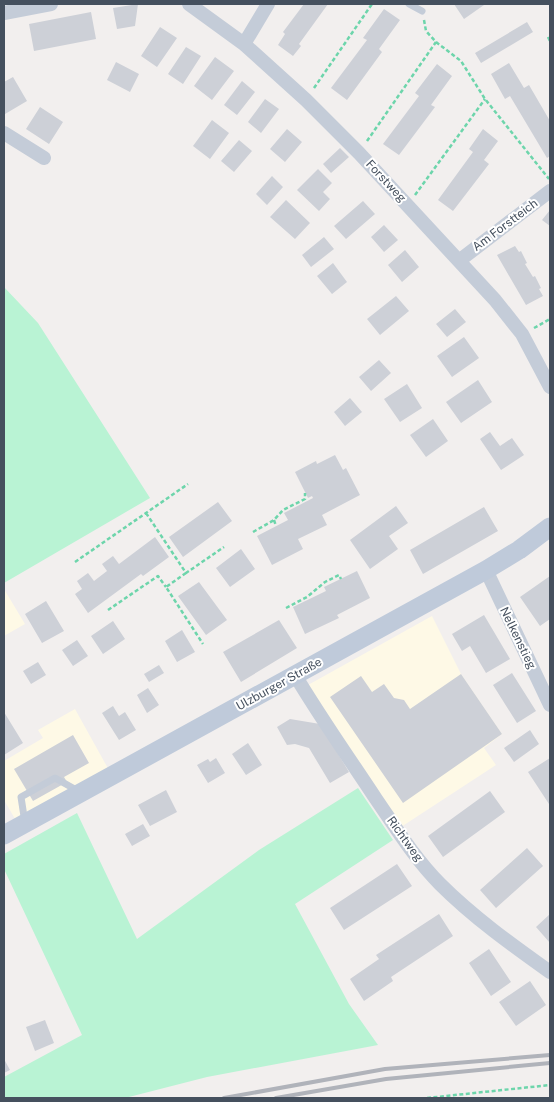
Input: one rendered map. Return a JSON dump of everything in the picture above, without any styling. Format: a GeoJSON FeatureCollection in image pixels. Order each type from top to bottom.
{"type":"FeatureCollection","features":[{"type":"Feature","properties":{"kind":"main road","name":"Ulzburger Straße"},"geometry":{"type":"LineString","coordinates":[[4,835],[486,570],[519,550],[550,527]]}},
{"type":"Feature","properties":{"kind":"street"},"geometry":{"type":"LineString","coordinates":[[4,13],[51,4]]}},
{"type":"Feature","properties":{"kind":"street","name":"Forstweg"},"geometry":{"type":"LineString","coordinates":[[189,4],[244,44],[306,100],[359,152],[495,300],[522,334],[550,387]]}},
{"type":"Feature","properties":{"kind":"street"},"geometry":{"type":"LineString","coordinates":[[244,44],[268,4]]}},
{"type":"Feature","properties":{"kind":"street"},"geometry":{"type":"LineString","coordinates":[[4,133],[44,158]]}},
{"type":"Feature","properties":{"kind":"street","name":"Am Forstteich"},"geometry":{"type":"LineString","coordinates":[[460,260],[550,191]]}},
{"type":"Feature","properties":{"kind":"street","name":"Nelkenstieg"},"geometry":{"type":"LineString","coordinates":[[486,570],[550,706]]}},
{"type":"Feature","properties":{"kind":"street","name":"Richtweg"},"geometry":{"type":"LineString","coordinates":[[296,675],[414,855],[440,884],[476,916],[550,972]]}},
{"type":"Feature","properties":{"kind":"lane"},"geometry":{"type":"LineString","coordinates":[[409,4],[422,11]]}},
{"type":"Feature","properties":{"kind":"lane"},"geometry":{"type":"LineString","coordinates":[[25,823],[21,797],[55,778],[82,793]]}},
{"type":"Feature","properties":{"kind":"path"},"geometry":{"type":"LineString","coordinates":[[306,100],[372,4]]}},
{"type":"Feature","properties":{"kind":"path"},"geometry":{"type":"LineString","coordinates":[[422,11],[426,31],[436,42],[461,61],[485,99],[550,180]]}},
{"type":"Feature","properties":{"kind":"path"},"geometry":{"type":"LineString","coordinates":[[548,37],[550,41]]}},
{"type":"Feature","properties":{"kind":"path"},"geometry":{"type":"LineString","coordinates":[[359,152],[436,42]]}},
{"type":"Feature","properties":{"kind":"path"},"geometry":{"type":"LineString","coordinates":[[408,204],[485,99]]}},
{"type":"Feature","properties":{"kind":"path"},"geometry":{"type":"LineString","coordinates":[[522,334],[550,319]]}},
{"type":"Feature","properties":{"kind":"path"},"geometry":{"type":"LineString","coordinates":[[75,562],[188,484]]}},
{"type":"Feature","properties":{"kind":"path"},"geometry":{"type":"LineString","coordinates":[[253,532],[274,520],[283,510],[306,500],[305,493]]}},
{"type":"Feature","properties":{"kind":"path"},"geometry":{"type":"LineString","coordinates":[[146,513],[186,573]]}},
{"type":"Feature","properties":{"kind":"path"},"geometry":{"type":"LineString","coordinates":[[274,520],[276,526]]}},
{"type":"Feature","properties":{"kind":"path"},"geometry":{"type":"LineString","coordinates":[[166,588],[224,546]]}},
{"type":"Feature","properties":{"kind":"path"},"geometry":{"type":"LineString","coordinates":[[286,608],[308,598],[325,582],[339,575],[342,579]]}},
{"type":"Feature","properties":{"kind":"path"},"geometry":{"type":"LineString","coordinates":[[108,610],[158,576],[203,644]]}},
{"type":"Feature","properties":{"kind":"path"},"geometry":{"type":"LineString","coordinates":[[427,1098],[550,1084]]}},
{"type":"Feature","properties":{"kind":"shaded area"},"geometry":{"type":"Polygon","coordinates":[[[4,589],[25,624],[4,636],[4,589]]]}},
{"type":"Feature","properties":{"kind":"shaded area"},"geometry":{"type":"Polygon","coordinates":[[[432,616],[461,674],[502,734],[484,748],[496,765],[401,827],[308,685],[432,616]]]}},
{"type":"Feature","properties":{"kind":"shaded area"},"geometry":{"type":"Polygon","coordinates":[[[75,709],[110,772],[18,824],[4,800],[4,761],[43,738],[38,730],[75,709]]]}},
{"type":"Feature","properties":{"kind":"green space"},"geometry":{"type":"Polygon","coordinates":[[[4,287],[38,323],[150,498],[4,583],[4,287]]]}},
{"type":"Feature","properties":{"kind":"green space"},"geometry":{"type":"Polygon","coordinates":[[[358,788],[393,840],[295,904],[349,1004],[378,1045],[207,1077],[125,1098],[4,1098],[4,1077],[82,1035],[4,869],[4,854],[77,813],[137,939],[259,850],[358,788]]]}},
{"type":"Feature","properties":{"kind":"building"},"geometry":{"type":"Polygon","coordinates":[[[138,4],[135,26],[117,29],[113,8],[138,4]]]}},
{"type":"Feature","properties":{"kind":"building"},"geometry":{"type":"Polygon","coordinates":[[[304,4],[328,4],[299,44],[301,46],[293,56],[278,45],[285,34],[283,32],[304,4]]]}},
{"type":"Feature","properties":{"kind":"building"},"geometry":{"type":"Polygon","coordinates":[[[454,4],[483,4],[484,5],[464,19],[454,4]]]}},
{"type":"Feature","properties":{"kind":"building"},"geometry":{"type":"Polygon","coordinates":[[[384,9],[400,20],[379,49],[382,52],[347,100],[331,88],[367,40],[363,38],[384,9]]]}},
{"type":"Feature","properties":{"kind":"building"},"geometry":{"type":"Polygon","coordinates":[[[91,12],[96,39],[34,51],[29,24],[91,12]]]}},
{"type":"Feature","properties":{"kind":"building"},"geometry":{"type":"Polygon","coordinates":[[[527,22],[533,32],[481,63],[475,53],[527,22]]]}},
{"type":"Feature","properties":{"kind":"building"},"geometry":{"type":"Polygon","coordinates":[[[160,27],[177,38],[157,67],[141,56],[160,27]]]}},
{"type":"Feature","properties":{"kind":"building"},"geometry":{"type":"Polygon","coordinates":[[[186,47],[201,56],[183,84],[168,74],[186,47]]]}},
{"type":"Feature","properties":{"kind":"building"},"geometry":{"type":"Polygon","coordinates":[[[215,57],[234,71],[212,100],[194,86],[215,57]]]}},
{"type":"Feature","properties":{"kind":"building"},"geometry":{"type":"Polygon","coordinates":[[[116,62],[139,74],[130,92],[107,80],[116,62]]]}},
{"type":"Feature","properties":{"kind":"building"},"geometry":{"type":"Polygon","coordinates":[[[509,63],[524,88],[529,85],[550,121],[550,156],[547,158],[510,96],[505,99],[491,74],[509,63]]]}},
{"type":"Feature","properties":{"kind":"building"},"geometry":{"type":"Polygon","coordinates":[[[437,64],[452,76],[431,105],[435,107],[399,155],[383,144],[419,96],[415,93],[437,64]]]}},
{"type":"Feature","properties":{"kind":"building"},"geometry":{"type":"Polygon","coordinates":[[[13,77],[27,101],[5,114],[4,82],[13,77]]]}},
{"type":"Feature","properties":{"kind":"building"},"geometry":{"type":"Polygon","coordinates":[[[242,81],[255,92],[237,115],[224,105],[242,81]]]}},
{"type":"Feature","properties":{"kind":"building"},"geometry":{"type":"Polygon","coordinates":[[[265,99],[279,109],[261,133],[248,122],[265,99]]]}},
{"type":"Feature","properties":{"kind":"building"},"geometry":{"type":"Polygon","coordinates":[[[40,107],[63,122],[49,144],[26,129],[40,107]]]}},
{"type":"Feature","properties":{"kind":"building"},"geometry":{"type":"Polygon","coordinates":[[[212,120],[229,133],[210,159],[193,146],[212,120]]]}},
{"type":"Feature","properties":{"kind":"building"},"geometry":{"type":"Polygon","coordinates":[[[287,129],[302,142],[285,162],[270,149],[287,129]]]}},
{"type":"Feature","properties":{"kind":"building"},"geometry":{"type":"Polygon","coordinates":[[[483,129],[498,141],[484,160],[489,164],[453,211],[438,200],[473,152],[469,149],[483,129]]]}},
{"type":"Feature","properties":{"kind":"building"},"geometry":{"type":"Polygon","coordinates":[[[239,140],[252,151],[234,172],[221,161],[239,140]]]}},
{"type":"Feature","properties":{"kind":"building"},"geometry":{"type":"Polygon","coordinates":[[[340,148],[349,157],[331,173],[323,164],[340,148]]]}},
{"type":"Feature","properties":{"kind":"building"},"geometry":{"type":"Polygon","coordinates":[[[318,169],[332,183],[323,192],[330,199],[319,211],[297,190],[318,169]]]}},
{"type":"Feature","properties":{"kind":"building"},"geometry":{"type":"Polygon","coordinates":[[[272,176],[283,187],[267,205],[256,194],[272,176]]]}},
{"type":"Feature","properties":{"kind":"building"},"geometry":{"type":"Polygon","coordinates":[[[286,200],[310,223],[295,239],[270,217],[286,200]]]}},
{"type":"Feature","properties":{"kind":"building"},"geometry":{"type":"Polygon","coordinates":[[[363,201],[375,214],[346,239],[334,226],[363,201]]]}},
{"type":"Feature","properties":{"kind":"building"},"geometry":{"type":"Polygon","coordinates":[[[550,210],[550,226],[542,220],[550,210]]]}},
{"type":"Feature","properties":{"kind":"building"},"geometry":{"type":"Polygon","coordinates":[[[384,225],[398,240],[384,252],[371,237],[384,225]]]}},
{"type":"Feature","properties":{"kind":"building"},"geometry":{"type":"Polygon","coordinates":[[[324,237],[334,249],[311,267],[302,255],[324,237]]]}},
{"type":"Feature","properties":{"kind":"building"},"geometry":{"type":"Polygon","coordinates":[[[515,246],[519,252],[521,251],[527,263],[525,264],[533,277],[535,276],[543,296],[526,305],[497,255],[515,246]]]}},
{"type":"Feature","properties":{"kind":"building"},"geometry":{"type":"Polygon","coordinates":[[[405,250],[419,267],[402,282],[388,265],[405,250]]]}},
{"type":"Feature","properties":{"kind":"building"},"geometry":{"type":"Polygon","coordinates":[[[333,263],[347,282],[332,294],[317,276],[333,263]]]}},
{"type":"Feature","properties":{"kind":"building"},"geometry":{"type":"Polygon","coordinates":[[[396,296],[409,311],[380,335],[367,319],[396,296]]]}},
{"type":"Feature","properties":{"kind":"building"},"geometry":{"type":"Polygon","coordinates":[[[455,309],[466,322],[447,337],[436,324],[455,309]]]}},
{"type":"Feature","properties":{"kind":"building"},"geometry":{"type":"Polygon","coordinates":[[[464,337],[479,358],[452,377],[437,356],[464,337]]]}},
{"type":"Feature","properties":{"kind":"building"},"geometry":{"type":"Polygon","coordinates":[[[379,360],[391,373],[371,391],[359,377],[379,360]]]}},
{"type":"Feature","properties":{"kind":"building"},"geometry":{"type":"Polygon","coordinates":[[[478,380],[492,402],[461,423],[446,402],[478,380]]]}},
{"type":"Feature","properties":{"kind":"building"},"geometry":{"type":"Polygon","coordinates":[[[407,384],[422,408],[400,422],[384,399],[407,384]]]}},
{"type":"Feature","properties":{"kind":"building"},"geometry":{"type":"Polygon","coordinates":[[[350,398],[362,412],[345,426],[334,412],[350,398]]]}},
{"type":"Feature","properties":{"kind":"building"},"geometry":{"type":"Polygon","coordinates":[[[433,419],[448,441],[426,457],[410,435],[433,419]]]}},
{"type":"Feature","properties":{"kind":"building"},"geometry":{"type":"Polygon","coordinates":[[[490,432],[500,446],[512,438],[524,455],[501,470],[480,439],[490,432]]]}},
{"type":"Feature","properties":{"kind":"building"},"geometry":{"type":"Polygon","coordinates":[[[335,455],[343,470],[346,468],[360,495],[322,515],[327,525],[298,539],[303,549],[272,565],[257,536],[288,520],[284,513],[313,498],[312,496],[308,498],[295,472],[316,461],[317,464],[335,455]]]}},
{"type":"Feature","properties":{"kind":"building"},"geometry":{"type":"Polygon","coordinates":[[[218,502],[232,521],[183,557],[169,537],[218,502]]]}},
{"type":"Feature","properties":{"kind":"building"},"geometry":{"type":"Polygon","coordinates":[[[396,506],[408,523],[389,536],[398,549],[370,569],[350,540],[396,506]]]}},
{"type":"Feature","properties":{"kind":"building"},"geometry":{"type":"Polygon","coordinates":[[[484,507],[498,531],[423,574],[410,550],[484,507]]]}},
{"type":"Feature","properties":{"kind":"building"},"geometry":{"type":"Polygon","coordinates":[[[155,537],[169,557],[143,576],[141,574],[88,613],[75,594],[82,589],[77,581],[88,573],[94,581],[107,571],[102,564],[113,556],[119,564],[155,537]]]}},
{"type":"Feature","properties":{"kind":"building"},"geometry":{"type":"Polygon","coordinates":[[[241,549],[255,569],[230,587],[216,568],[241,549]]]}},
{"type":"Feature","properties":{"kind":"building"},"geometry":{"type":"Polygon","coordinates":[[[357,571],[370,598],[337,615],[339,618],[305,634],[293,607],[326,591],[324,587],[357,571]]]}},
{"type":"Feature","properties":{"kind":"building"},"geometry":{"type":"Polygon","coordinates":[[[550,576],[550,619],[540,626],[520,597],[550,576]]]}},
{"type":"Feature","properties":{"kind":"building"},"geometry":{"type":"Polygon","coordinates":[[[199,582],[227,620],[206,635],[178,596],[199,582]]]}},
{"type":"Feature","properties":{"kind":"building"},"geometry":{"type":"Polygon","coordinates":[[[46,601],[64,631],[42,643],[25,614],[46,601]]]}},
{"type":"Feature","properties":{"kind":"building"},"geometry":{"type":"Polygon","coordinates":[[[484,615],[510,659],[486,673],[470,646],[462,651],[452,634],[484,615]]]}},
{"type":"Feature","properties":{"kind":"building"},"geometry":{"type":"Polygon","coordinates":[[[279,620],[297,648],[241,682],[223,652],[279,620]]]}},
{"type":"Feature","properties":{"kind":"building"},"geometry":{"type":"Polygon","coordinates":[[[113,621],[125,639],[103,654],[91,636],[113,621]]]}},
{"type":"Feature","properties":{"kind":"building"},"geometry":{"type":"Polygon","coordinates":[[[182,630],[195,652],[177,662],[165,641],[182,630]]]}},
{"type":"Feature","properties":{"kind":"building"},"geometry":{"type":"Polygon","coordinates":[[[77,640],[88,656],[73,666],[62,650],[77,640]]]}},
{"type":"Feature","properties":{"kind":"building"},"geometry":{"type":"Polygon","coordinates":[[[38,662],[46,675],[31,684],[23,671],[38,662]]]}},
{"type":"Feature","properties":{"kind":"building"},"geometry":{"type":"Polygon","coordinates":[[[159,665],[164,673],[149,682],[144,674],[159,665]]]}},
{"type":"Feature","properties":{"kind":"building"},"geometry":{"type":"Polygon","coordinates":[[[512,673],[536,711],[517,723],[493,685],[512,673]]]}},
{"type":"Feature","properties":{"kind":"building"},"geometry":{"type":"Polygon","coordinates":[[[461,674],[502,734],[403,803],[330,697],[361,676],[372,692],[384,684],[394,698],[404,700],[410,709],[461,674]]]}},
{"type":"Feature","properties":{"kind":"building"},"geometry":{"type":"Polygon","coordinates":[[[148,688],[159,705],[147,713],[137,695],[148,688]]]}},
{"type":"Feature","properties":{"kind":"building"},"geometry":{"type":"Polygon","coordinates":[[[113,706],[119,716],[125,712],[136,730],[119,740],[102,713],[113,706]]]}},
{"type":"Feature","properties":{"kind":"building"},"geometry":{"type":"Polygon","coordinates":[[[4,712],[23,743],[4,755],[4,712]]]}},
{"type":"Feature","properties":{"kind":"building"},"geometry":{"type":"Polygon","coordinates":[[[290,719],[320,724],[349,772],[330,783],[309,748],[295,744],[287,745],[277,727],[290,719]]]}},
{"type":"Feature","properties":{"kind":"building"},"geometry":{"type":"Polygon","coordinates":[[[530,730],[539,744],[514,762],[504,748],[530,730]]]}},
{"type":"Feature","properties":{"kind":"building"},"geometry":{"type":"Polygon","coordinates":[[[73,735],[89,763],[64,777],[67,782],[33,801],[14,769],[73,735]]]}},
{"type":"Feature","properties":{"kind":"building"},"geometry":{"type":"Polygon","coordinates":[[[248,743],[262,765],[246,775],[232,754],[248,743]]]}},
{"type":"Feature","properties":{"kind":"building"},"geometry":{"type":"Polygon","coordinates":[[[216,758],[225,773],[208,783],[197,765],[208,759],[210,762],[216,758]]]}},
{"type":"Feature","properties":{"kind":"building"},"geometry":{"type":"Polygon","coordinates":[[[550,758],[550,803],[549,804],[528,772],[550,758]]]}},
{"type":"Feature","properties":{"kind":"building"},"geometry":{"type":"Polygon","coordinates":[[[166,790],[177,812],[150,826],[138,805],[166,790]]]}},
{"type":"Feature","properties":{"kind":"building"},"geometry":{"type":"Polygon","coordinates":[[[490,791],[505,812],[443,857],[428,836],[490,791]]]}},
{"type":"Feature","properties":{"kind":"building"},"geometry":{"type":"Polygon","coordinates":[[[143,824],[150,836],[132,846],[125,834],[143,824]]]}},
{"type":"Feature","properties":{"kind":"building"},"geometry":{"type":"Polygon","coordinates":[[[527,848],[543,866],[496,908],[480,890],[527,848]]]}},
{"type":"Feature","properties":{"kind":"building"},"geometry":{"type":"Polygon","coordinates":[[[397,864],[412,886],[344,930],[330,908],[397,864]]]}},
{"type":"Feature","properties":{"kind":"building"},"geometry":{"type":"Polygon","coordinates":[[[439,914],[453,936],[391,977],[393,981],[364,1001],[350,979],[379,959],[376,955],[439,914]]]}},
{"type":"Feature","properties":{"kind":"building"},"geometry":{"type":"Polygon","coordinates":[[[550,914],[550,943],[536,927],[550,914]]]}},
{"type":"Feature","properties":{"kind":"building"},"geometry":{"type":"Polygon","coordinates":[[[489,949],[511,982],[491,996],[469,963],[489,949]]]}},
{"type":"Feature","properties":{"kind":"building"},"geometry":{"type":"Polygon","coordinates":[[[530,981],[546,1005],[516,1026],[499,1002],[530,981]]]}},
{"type":"Feature","properties":{"kind":"building"},"geometry":{"type":"Polygon","coordinates":[[[45,1020],[54,1043],[35,1051],[26,1027],[45,1020]]]}},
{"type":"Feature","properties":{"kind":"building"},"geometry":{"type":"Polygon","coordinates":[[[4,1059],[10,1070],[4,1073],[4,1059]]]}},
{"type":"Feature","properties":{"kind":"railway"},"geometry":{"type":"LineString","coordinates":[[224,1098],[385,1069],[550,1055]]}},
{"type":"Feature","properties":{"kind":"railway"},"geometry":{"type":"LineString","coordinates":[[276,1098],[386,1079],[550,1063]]}}]}
